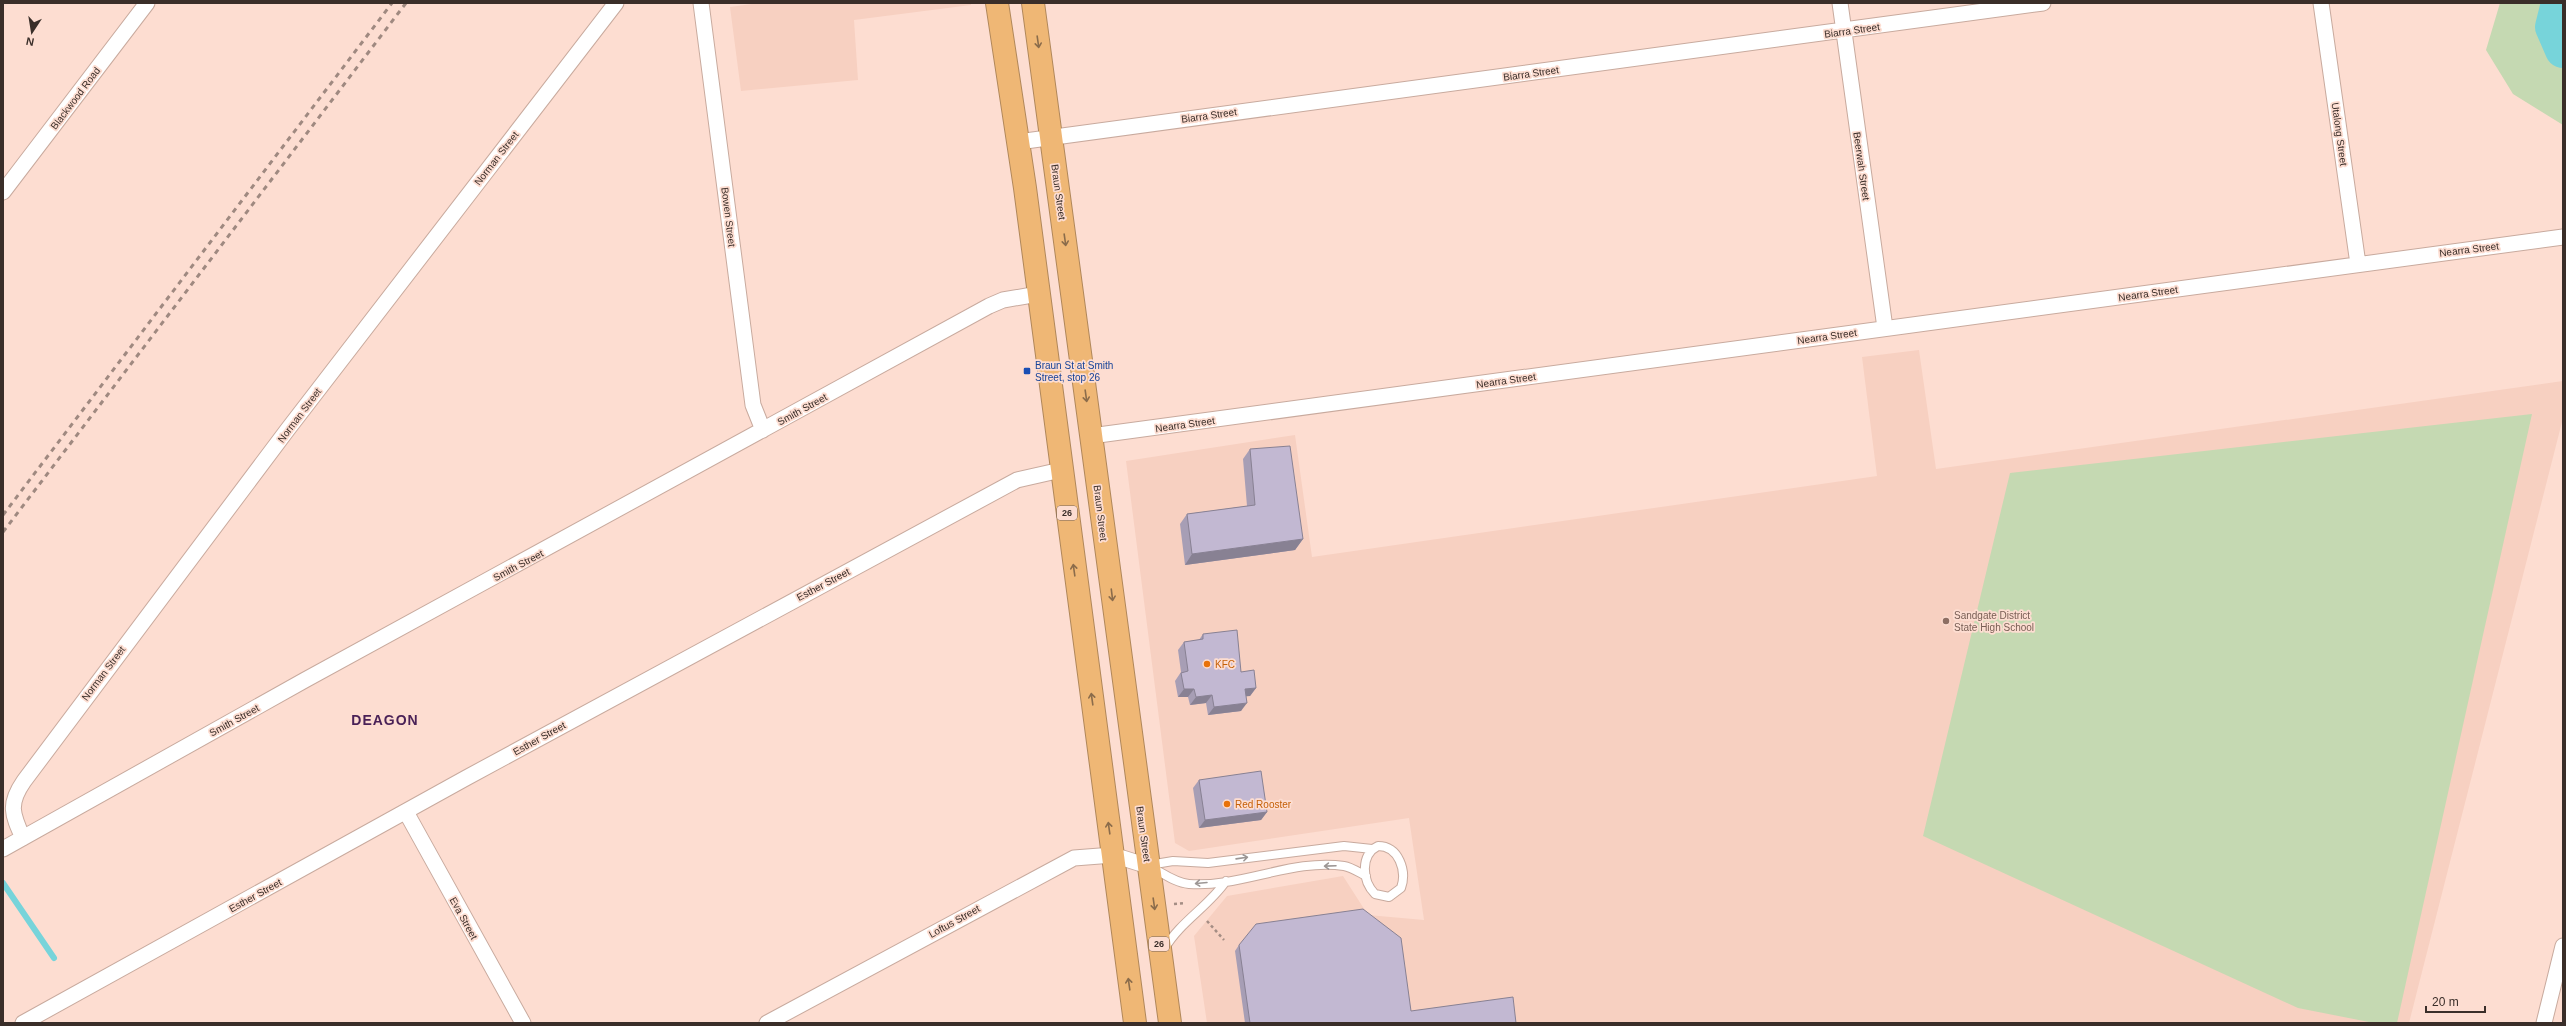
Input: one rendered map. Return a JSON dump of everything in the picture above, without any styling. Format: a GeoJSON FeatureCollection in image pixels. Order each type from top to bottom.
{"type":"FeatureCollection","features":[{"type":"Feature","properties":{"kind":"highway","name":"26"},"geometry":{"type":"LineString","coordinates":[[997,3],[1018,142],[1135,1023]]}},
{"type":"Feature","properties":{"kind":"highway","name":"Braun Street"},"geometry":{"type":"LineString","coordinates":[[1033,3],[1170,1023]]}},
{"type":"Feature","properties":{"kind":"street","name":"Blackwood Road"},"geometry":{"type":"LineString","coordinates":[[3,192],[147,3]]}},
{"type":"Feature","properties":{"kind":"street","name":"Norman Street"},"geometry":{"type":"LineString","coordinates":[[23,838],[13,814],[13,802],[24,781],[273,448],[616,3]]}},
{"type":"Feature","properties":{"kind":"street","name":"Bowen Street"},"geometry":{"type":"LineString","coordinates":[[701,3],[754,405],[763,430]]}},
{"type":"Feature","properties":{"kind":"street","name":"Beerwah Street"},"geometry":{"type":"LineString","coordinates":[[1840,3],[1885,328]]}},
{"type":"Feature","properties":{"kind":"street","name":"Biarra Street"},"geometry":{"type":"LineString","coordinates":[[1018,142],[2043,3]]}},
{"type":"Feature","properties":{"kind":"street","name":"Utalong Street"},"geometry":{"type":"LineString","coordinates":[[2322,3],[2358,264]]}},
{"type":"Feature","properties":{"kind":"street","name":"Nearra Street"},"geometry":{"type":"LineString","coordinates":[[1091,436],[2563,237]]}},
{"type":"Feature","properties":{"kind":"street","name":"Smith Street"},"geometry":{"type":"LineString","coordinates":[[3,849],[298,684],[989,306],[1003,300],[1038,294]]}},
{"type":"Feature","properties":{"kind":"street","name":"Esther Street"},"geometry":{"type":"LineString","coordinates":[[23,1023],[406,812],[1017,480],[1061,470]]}},
{"type":"Feature","properties":{"kind":"street","name":"Eva Street"},"geometry":{"type":"LineString","coordinates":[[406,812],[522,1023]]}},
{"type":"Feature","properties":{"kind":"street","name":"Loftus Street"},"geometry":{"type":"LineString","coordinates":[[767,1023],[1074,858],[1113,855],[1148,866]]}},
{"type":"Feature","properties":{"kind":"street"},"geometry":{"type":"LineString","coordinates":[[2544,1023],[2563,946]]}},
{"type":"Feature","properties":{"kind":"lane"},"geometry":{"type":"LineString","coordinates":[[1148,866],[1173,861],[1208,863],[1344,846],[1372,849],[1385,846],[1397,853],[1403,882],[1396,894],[1382,897],[1370,890],[1364,861],[1372,849]]}},
{"type":"Feature","properties":{"kind":"lane"},"geometry":{"type":"LineString","coordinates":[[1148,866],[1176,881],[1188,884],[1226,881],[1299,868],[1333,866],[1345,866],[1366,876]]}},
{"type":"Feature","properties":{"kind":"lane"},"geometry":{"type":"LineString","coordinates":[[1161,956],[1173,935],[1218,893],[1226,881]]}},
{"type":"Feature","properties":{"kind":"path"},"geometry":{"type":"LineString","coordinates":[[1178,897],[1179,904]]}},
{"type":"Feature","properties":{"kind":"path"},"geometry":{"type":"LineString","coordinates":[[1205,920],[1224,940]]}},
{"type":"Feature","properties":{"kind":"shaded area"},"geometry":{"type":"Polygon","coordinates":[[[759,3],[971,3],[971,5],[854,20],[858,80],[741,91],[730,7],[759,3]]]}},
{"type":"Feature","properties":{"kind":"shaded area","name":"Sandgate District State High School"},"geometry":{"type":"Polygon","coordinates":[[[1919,350],[1936,469],[2563,381],[2563,418],[2409,1023],[1207,1023],[1194,936],[1227,896],[1343,876],[1368,915],[1424,920],[1409,818],[1189,851],[1175,843],[1126,461],[1295,435],[1312,557],[1877,476],[1862,357],[1919,350]]]}},
{"type":"Feature","properties":{"kind":"green space"},"geometry":{"type":"Polygon","coordinates":[[[2500,3],[2563,3],[2563,125],[2513,94],[2486,50],[2500,3]]]}},
{"type":"Feature","properties":{"kind":"green space"},"geometry":{"type":"Polygon","coordinates":[[[2532,414],[2397,1023],[2374,1023],[2298,1008],[1923,836],[2010,473],[2532,414]]]}},
{"type":"Feature","properties":{"kind":"building"},"geometry":{"type":"Polygon","coordinates":[[[1290,446],[1303,539],[1192,554],[1187,514],[1255,505],[1250,449],[1290,446]]]}},
{"type":"Feature","properties":{"kind":"building","name":"KFC"},"geometry":{"type":"Polygon","coordinates":[[[1237,630],[1241,672],[1254,670],[1256,688],[1245,689],[1247,703],[1214,707],[1212,695],[1196,697],[1194,689],[1184,689],[1181,673],[1188,671],[1184,642],[1203,639],[1203,634],[1237,630]]]}},
{"type":"Feature","properties":{"kind":"building","name":"Red Rooster"},"geometry":{"type":"Polygon","coordinates":[[[1261,771],[1267,812],[1205,820],[1199,780],[1261,771]]]}},
{"type":"Feature","properties":{"kind":"building"},"geometry":{"type":"Polygon","coordinates":[[[1363,909],[1401,938],[1411,1011],[1513,997],[1516,1023],[1250,1023],[1239,945],[1256,924],[1363,909]]]}},
{"type":"Feature","properties":{"kind":"waterway"},"geometry":{"type":"LineString","coordinates":[[2559,3],[2553,27],[2563,50]]}},
{"type":"Feature","properties":{"kind":"waterway"},"geometry":{"type":"LineString","coordinates":[[3,883],[54,958]]}},
{"type":"Feature","properties":{"kind":"railway"},"geometry":{"type":"LineString","coordinates":[[3,515],[392,3]]}},
{"type":"Feature","properties":{"kind":"railway"},"geometry":{"type":"LineString","coordinates":[[3,532],[406,3]]}},
{"type":"Feature","properties":{"kind":"place","name":"Braun St at Smith Street, stop 26"},"geometry":{"type":"Point","coordinates":[1027,371]}},
{"type":"Feature","properties":{"kind":"place","name":"Sandgate District State High School"},"geometry":{"type":"Point","coordinates":[1946,621]}},
{"type":"Feature","properties":{"kind":"place","name":"KFC"},"geometry":{"type":"Point","coordinates":[1207,664]}},
{"type":"Feature","properties":{"kind":"place","name":"Red Rooster"},"geometry":{"type":"Point","coordinates":[1227,804]}},
{"type":"Feature","properties":{"kind":"district","name":"DEAGON"},"geometry":{"type":"Point","coordinates":[385,720]}}]}
